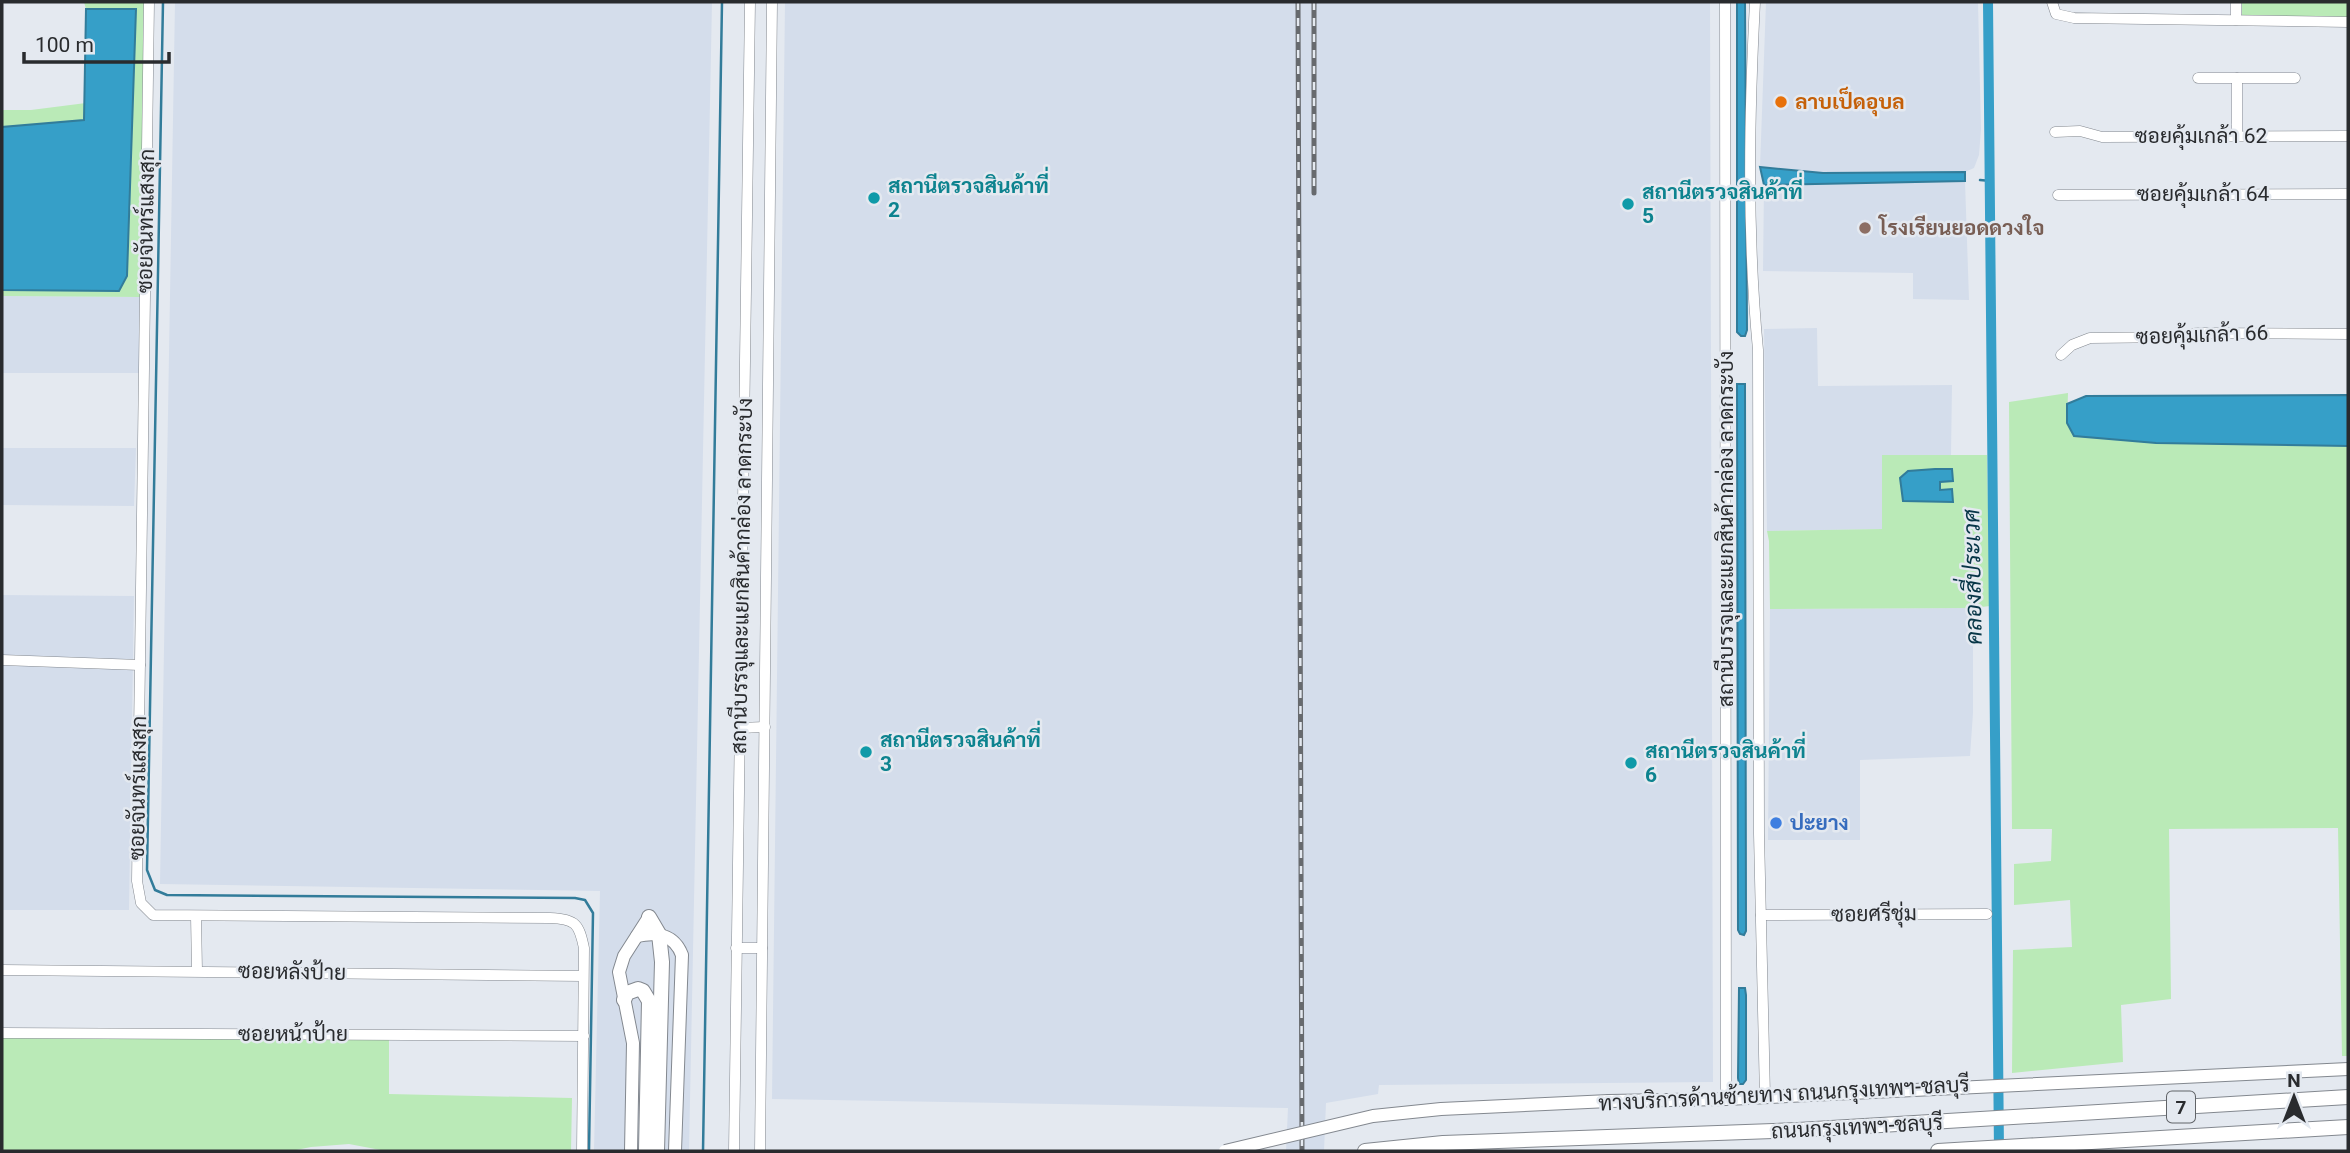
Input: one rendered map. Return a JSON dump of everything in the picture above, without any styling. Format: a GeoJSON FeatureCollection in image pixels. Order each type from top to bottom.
{"type":"FeatureCollection","features":[{"type":"Feature","properties":{"kind":"highway"},"geometry":{"type":"LineString","coordinates":[[649,917],[659,934],[662,962],[657,1151]]}},
{"type":"Feature","properties":{"kind":"highway"},"geometry":{"type":"LineString","coordinates":[[624,1000],[632,989],[643,992],[649,1001],[646,1151]]}},
{"type":"Feature","properties":{"kind":"highway","name":"ถนนกรุงเทพฯ-ชลบุรี"},"geometry":{"type":"LineString","coordinates":[[1365,1151],[1443,1143],[1697,1135],[1937,1123],[2348,1097]]}},
{"type":"Feature","properties":{"kind":"highway","name":"ถนนกรุงเทพฯ-ชลบุรี"},"geometry":{"type":"LineString","coordinates":[[1938,1151],[2348,1127]]}},
{"type":"Feature","properties":{"kind":"main road"},"geometry":{"type":"LineString","coordinates":[[631,1151],[633,1043],[619,972],[624,956],[649,917]]}},
{"type":"Feature","properties":{"kind":"main road"},"geometry":{"type":"LineString","coordinates":[[637,936],[650,933],[667,936],[678,944],[682,955],[675,1151]]}},
{"type":"Feature","properties":{"kind":"main road","name":"ทางบริการด้านซ้ายทาง ถนนกรุงเทพฯ-ชลบุรี"},"geometry":{"type":"LineString","coordinates":[[1224,1151],[1373,1116],[1441,1109],[1609,1101],[1726,1099],[2348,1069]]}},
{"type":"Feature","properties":{"kind":"street","name":"ซอยจันทร์แสงสุก"},"geometry":{"type":"LineString","coordinates":[[149,2],[137,881],[141,903],[153,915],[564,919],[573,922],[581,932],[584,948],[582,1151]]}},
{"type":"Feature","properties":{"kind":"street","name":"สถานีบรรจุและแยกสินค้ากล่อง ลาดกระบัง"},"geometry":{"type":"LineString","coordinates":[[734,1151],[750,2]]}},
{"type":"Feature","properties":{"kind":"street","name":"สถานีบรรจุและแยกสินค้ากล่อง ลาดกระบัง"},"geometry":{"type":"LineString","coordinates":[[760,1151],[772,2]]}},
{"type":"Feature","properties":{"kind":"street","name":"สถานีบรรจุและแยกสินค้ากล่อง ลาดกระบัง"},"geometry":{"type":"LineString","coordinates":[[1725,2],[1726,1099]]}},
{"type":"Feature","properties":{"kind":"street","name":"สถานีบรรจุและแยกสินค้ากล่อง ลาดกระบัง"},"geometry":{"type":"LineString","coordinates":[[1755,2],[1749,113],[1749,224],[1758,350],[1761,915],[1765,1097]]}},
{"type":"Feature","properties":{"kind":"street"},"geometry":{"type":"LineString","coordinates":[[2052,2],[2056,14],[2066,17],[2348,22]]}},
{"type":"Feature","properties":{"kind":"street"},"geometry":{"type":"LineString","coordinates":[[2236,2],[2236,20]]}},
{"type":"Feature","properties":{"kind":"street"},"geometry":{"type":"LineString","coordinates":[[2198,78],[2295,78]]}},
{"type":"Feature","properties":{"kind":"street"},"geometry":{"type":"LineString","coordinates":[[2237,78],[2237,136]]}},
{"type":"Feature","properties":{"kind":"street","name":"ซอยคุ้มเกล้า 62"},"geometry":{"type":"LineString","coordinates":[[2055,132],[2080,131],[2102,137],[2348,136]]}},
{"type":"Feature","properties":{"kind":"street","name":"ซอยคุ้มเกล้า 64"},"geometry":{"type":"LineString","coordinates":[[2058,195],[2348,194]]}},
{"type":"Feature","properties":{"kind":"street","name":"ซอยคุ้มเกล้า 66"},"geometry":{"type":"LineString","coordinates":[[2061,355],[2072,345],[2090,338],[2178,337],[2196,333],[2348,334]]}},
{"type":"Feature","properties":{"kind":"street"},"geometry":{"type":"LineString","coordinates":[[2,660],[140,665]]}},
{"type":"Feature","properties":{"kind":"street"},"geometry":{"type":"LineString","coordinates":[[740,728],[765,727]]}},
{"type":"Feature","properties":{"kind":"street","name":"ซอยศรีชุ่ม"},"geometry":{"type":"LineString","coordinates":[[1761,915],[1987,914]]}},
{"type":"Feature","properties":{"kind":"street"},"geometry":{"type":"LineString","coordinates":[[196,916],[197,971]]}},
{"type":"Feature","properties":{"kind":"street"},"geometry":{"type":"LineString","coordinates":[[736,948],[762,948]]}},
{"type":"Feature","properties":{"kind":"street","name":"ซอยหลังป้าย"},"geometry":{"type":"LineString","coordinates":[[2,970],[583,976]]}},
{"type":"Feature","properties":{"kind":"street","name":"ซอยหน้าป้าย"},"geometry":{"type":"LineString","coordinates":[[2,1033],[584,1036]]}},
{"type":"Feature","properties":{"kind":"shaded area"},"geometry":{"type":"Polygon","coordinates":[[[175,2],[712,2],[689,1151],[594,1151],[600,891],[160,884],[175,2]]]}},
{"type":"Feature","properties":{"kind":"shaded area"},"geometry":{"type":"Polygon","coordinates":[[[785,2],[1710,2],[1713,1082],[1379,1085],[1378,1094],[1326,1103],[1324,1151],[1286,1151],[1288,1108],[772,1099],[785,2]]]}},
{"type":"Feature","properties":{"kind":"shaded area"},"geometry":{"type":"Polygon","coordinates":[[[1766,2],[1978,2],[1981,129],[1979,155],[1974,168],[1965,172],[1823,173],[1760,167],[1766,2]]]}},
{"type":"Feature","properties":{"kind":"shaded area","name":"โรงเรียนยอดดวงใจ"},"geometry":{"type":"Polygon","coordinates":[[[1965,181],[1969,300],[1913,299],[1913,273],[1763,271],[1764,185],[1965,181]]]}},
{"type":"Feature","properties":{"kind":"shaded area"},"geometry":{"type":"Polygon","coordinates":[[[2,296],[140,297],[141,373],[2,373],[2,296]]]}},
{"type":"Feature","properties":{"kind":"shaded area"},"geometry":{"type":"Polygon","coordinates":[[[1817,328],[1818,386],[1952,385],[1951,455],[1882,455],[1883,529],[1767,531],[1764,329],[1817,328]]]}},
{"type":"Feature","properties":{"kind":"shaded area"},"geometry":{"type":"Polygon","coordinates":[[[2,448],[136,448],[134,506],[2,505],[2,448]]]}},
{"type":"Feature","properties":{"kind":"shaded area"},"geometry":{"type":"Polygon","coordinates":[[[2,595],[134,596],[129,910],[2,910],[2,595]]]}},
{"type":"Feature","properties":{"kind":"shaded area"},"geometry":{"type":"Polygon","coordinates":[[[1973,608],[1973,713],[1970,756],[1860,760],[1860,840],[1768,840],[1770,609],[1973,608]]]}},
{"type":"Feature","properties":{"kind":"green space"},"geometry":{"type":"Polygon","coordinates":[[[84,2],[144,2],[140,297],[2,296],[2,290],[119,291],[127,276],[136,10],[86,9],[84,2]]]}},
{"type":"Feature","properties":{"kind":"green space"},"geometry":{"type":"Polygon","coordinates":[[[2242,2],[2348,2],[2348,18],[2242,15],[2242,2]]]}},
{"type":"Feature","properties":{"kind":"green space"},"geometry":{"type":"Polygon","coordinates":[[[86,103],[84,120],[2,127],[2,110],[31,110],[86,103]]]}},
{"type":"Feature","properties":{"kind":"green space"},"geometry":{"type":"Polygon","coordinates":[[[2068,393],[2067,423],[2074,436],[2156,443],[2348,446],[2348,1056],[2342,1056],[2338,828],[2169,829],[2171,999],[2121,1005],[2123,1062],[2012,1073],[2013,950],[2072,947],[2070,900],[2014,905],[2014,864],[2051,861],[2052,829],[2012,829],[2009,402],[2068,393]]]}},
{"type":"Feature","properties":{"kind":"green space"},"geometry":{"type":"Polygon","coordinates":[[[1882,455],[1987,455],[1990,606],[1770,609],[1767,531],[1882,529],[1882,455]]]}},
{"type":"Feature","properties":{"kind":"green space"},"geometry":{"type":"Polygon","coordinates":[[[2,1034],[389,1037],[389,1094],[572,1098],[571,1151],[386,1151],[349,1144],[291,1151],[2,1151],[2,1034]]]}},
{"type":"Feature","properties":{"kind":"water"},"geometry":{"type":"Polygon","coordinates":[[[1737,2],[1745,2],[1745,336],[1737,332],[1737,2]]]}},
{"type":"Feature","properties":{"kind":"water"},"geometry":{"type":"Polygon","coordinates":[[[86,9],[136,9],[127,276],[119,291],[2,290],[2,127],[84,120],[86,9]]]}},
{"type":"Feature","properties":{"kind":"water"},"geometry":{"type":"Polygon","coordinates":[[[1760,167],[1823,173],[1965,172],[1965,181],[1764,185],[1760,167]]]}},
{"type":"Feature","properties":{"kind":"water"},"geometry":{"type":"Polygon","coordinates":[[[1737,384],[1745,384],[1744,935],[1738,930],[1737,384]]]}},
{"type":"Feature","properties":{"kind":"water"},"geometry":{"type":"Polygon","coordinates":[[[2348,395],[2348,446],[2156,443],[2074,436],[2067,423],[2067,404],[2086,396],[2348,395]]]}},
{"type":"Feature","properties":{"kind":"water"},"geometry":{"type":"Polygon","coordinates":[[[1952,469],[1953,481],[1940,482],[1940,490],[1952,489],[1953,502],[1903,501],[1900,478],[1908,471],[1952,469]]]}},
{"type":"Feature","properties":{"kind":"water"},"geometry":{"type":"Polygon","coordinates":[[[1739,988],[1745,988],[1746,995],[1746,1080],[1743,1084],[1739,1084],[1738,1078],[1739,988]]]}},
{"type":"Feature","properties":{"kind":"waterway"},"geometry":{"type":"LineString","coordinates":[[163,2],[147,870],[155,890],[167,895],[585,900],[593,913],[589,1151]]}},
{"type":"Feature","properties":{"kind":"waterway"},"geometry":{"type":"LineString","coordinates":[[703,1151],[722,2]]}},
{"type":"Feature","properties":{"kind":"waterway","name":"คลองสี่ประเวศ"},"geometry":{"type":"LineString","coordinates":[[1988,2],[1999,1151]]}},
{"type":"Feature","properties":{"kind":"waterway"},"geometry":{"type":"LineString","coordinates":[[1980,180],[1991,181]]}},
{"type":"Feature","properties":{"kind":"railway"},"geometry":{"type":"LineString","coordinates":[[1298,2],[1302,1151]]}},
{"type":"Feature","properties":{"kind":"railway"},"geometry":{"type":"LineString","coordinates":[[1314,2],[1314,193]]}},
{"type":"Feature","properties":{"kind":"place","name":"ลาบเป็ดอุบล"},"geometry":{"type":"Point","coordinates":[1781,102]}},
{"type":"Feature","properties":{"kind":"place","name":"สถานีตรวจสินค้าที่ 2"},"geometry":{"type":"Point","coordinates":[874,198]}},
{"type":"Feature","properties":{"kind":"place","name":"สถานีตรวจสินค้าที่ 5"},"geometry":{"type":"Point","coordinates":[1628,204]}},
{"type":"Feature","properties":{"kind":"place","name":"โรงเรียนยอดดวงใจ"},"geometry":{"type":"Point","coordinates":[1865,228]}},
{"type":"Feature","properties":{"kind":"place","name":"สถานีตรวจสินค้าที่ 3"},"geometry":{"type":"Point","coordinates":[866,752]}},
{"type":"Feature","properties":{"kind":"place","name":"สถานีตรวจสินค้าที่ 6"},"geometry":{"type":"Point","coordinates":[1631,763]}},
{"type":"Feature","properties":{"kind":"place","name":"ปะยาง"},"geometry":{"type":"Point","coordinates":[1776,823]}}]}
